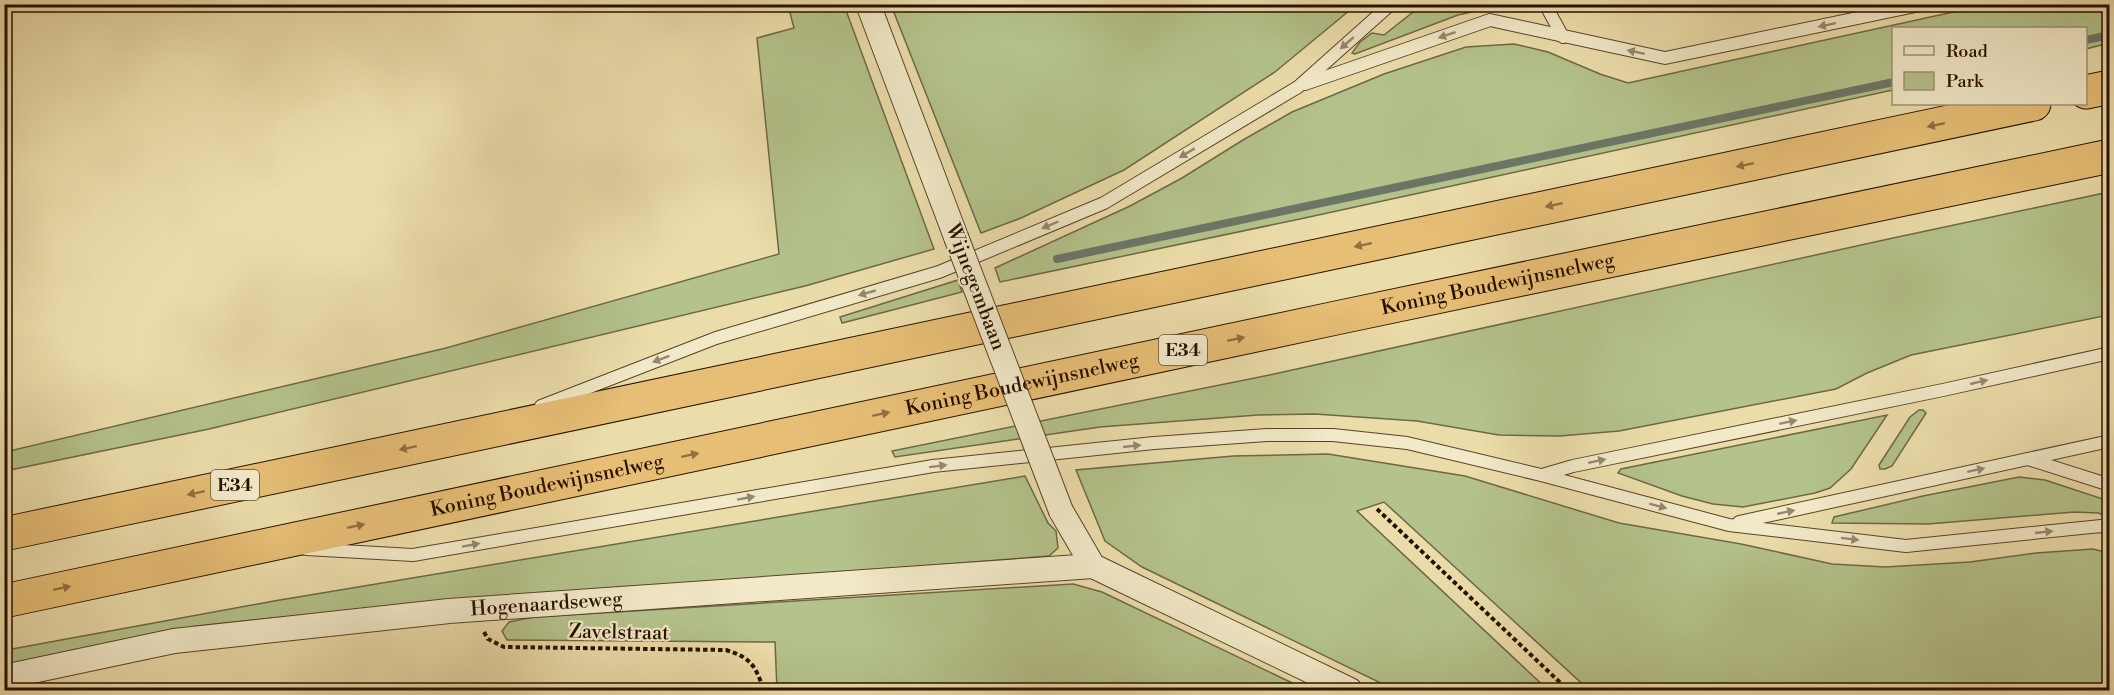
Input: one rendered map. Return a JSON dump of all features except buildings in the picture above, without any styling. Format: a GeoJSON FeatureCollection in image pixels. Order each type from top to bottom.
{"type":"FeatureCollection","features":[{"type":"Feature","properties":{"kind":"highway"},"geometry":{"type":"LineString","coordinates":[[2087,92],[2109,87]]}},
{"type":"Feature","properties":{"kind":"highway","name":"E34"},"geometry":{"type":"LineString","coordinates":[[4,534],[2029,105]]}},
{"type":"Feature","properties":{"kind":"highway","name":"Koning Boudewijnsnelweg"},"geometry":{"type":"LineString","coordinates":[[4,601],[2109,156]]}},
{"type":"Feature","properties":{"kind":"street","name":"Wijnegembaan"},"geometry":{"type":"LineString","coordinates":[[868,4],[1061,511],[1093,566]]}},
{"type":"Feature","properties":{"kind":"street","name":"Hogenaardseweg"},"geometry":{"type":"LineString","coordinates":[[4,677],[174,641],[476,609],[1093,566]]}},
{"type":"Feature","properties":{"kind":"street"},"geometry":{"type":"LineString","coordinates":[[1093,566],[1350,690]]}},
{"type":"Feature","properties":{"kind":"lane"},"geometry":{"type":"LineString","coordinates":[[465,435],[716,338],[939,272],[1104,202],[1298,87],[1391,4]]}},
{"type":"Feature","properties":{"kind":"lane"},"geometry":{"type":"LineString","coordinates":[[1545,4],[1563,37]]}},
{"type":"Feature","properties":{"kind":"lane"},"geometry":{"type":"LineString","coordinates":[[1298,87],[1490,20],[1665,58],[1925,4]]}},
{"type":"Feature","properties":{"kind":"lane"},"geometry":{"type":"LineString","coordinates":[[1541,475],[1573,466],[1933,392],[2109,353]]}},
{"type":"Feature","properties":{"kind":"lane"},"geometry":{"type":"LineString","coordinates":[[257,547],[413,555],[933,466],[1154,443],[1267,435],[1333,435],[1407,443],[1541,475],[1729,525],[1906,546],[2101,526],[2109,530]]}},
{"type":"Feature","properties":{"kind":"lane"},"geometry":{"type":"LineString","coordinates":[[1729,525],[2109,441]]}},
{"type":"Feature","properties":{"kind":"lane"},"geometry":{"type":"LineString","coordinates":[[2026,459],[2109,485]]}},
{"type":"Feature","properties":{"kind":"path"},"geometry":{"type":"LineString","coordinates":[[1377,509],[1568,690]]}},
{"type":"Feature","properties":{"kind":"path","name":"Zavelstraat"},"geometry":{"type":"LineString","coordinates":[[476,609],[477,622],[488,639],[504,648],[726,650],[742,655],[755,666],[764,690]]}},
{"type":"Feature","properties":{"kind":"green space"},"geometry":{"type":"Polygon","coordinates":[[[1518,4],[1518,7],[1485,9],[1458,15],[1355,54],[1352,53],[1360,42],[1372,33],[1384,35],[1422,5],[1518,4]]]}},
{"type":"Feature","properties":{"kind":"green space"},"geometry":{"type":"Polygon","coordinates":[[[1990,4],[2109,5],[2109,43],[2087,49],[2087,27],[1892,27],[1892,90],[1000,282],[995,268],[1130,206],[1182,178],[1292,112],[1384,74],[1466,47],[1514,44],[1548,52],[1628,83],[1990,4]]]}},
{"type":"Feature","properties":{"kind":"green space"},"geometry":{"type":"Polygon","coordinates":[[[788,5],[844,5],[934,249],[805,286],[209,429],[5,471],[5,452],[446,348],[779,254],[757,38],[794,28],[788,5]]]}},
{"type":"Feature","properties":{"kind":"green space"},"geometry":{"type":"Polygon","coordinates":[[[891,5],[1356,5],[1275,72],[1124,170],[1021,218],[981,233],[891,5]]]}},
{"type":"Feature","properties":{"kind":"green space"},"geometry":{"type":"Polygon","coordinates":[[[2109,192],[2109,315],[1911,355],[1836,389],[1619,431],[1560,436],[1499,435],[1417,421],[1315,414],[1258,415],[1100,427],[895,457],[892,451],[1274,374],[2109,192]]]}},
{"type":"Feature","properties":{"kind":"green space"},"geometry":{"type":"Polygon","coordinates":[[[958,280],[962,292],[842,323],[840,317],[958,280]]]}},
{"type":"Feature","properties":{"kind":"green space"},"geometry":{"type":"Polygon","coordinates":[[[1919,410],[1926,413],[1892,466],[1880,469],[1879,465],[1910,417],[1919,410]]]}},
{"type":"Feature","properties":{"kind":"green space"},"geometry":{"type":"Polygon","coordinates":[[[1887,415],[1851,469],[1830,488],[1815,493],[1743,507],[1713,504],[1682,496],[1618,473],[1621,469],[1887,415]]]}},
{"type":"Feature","properties":{"kind":"green space"},"geometry":{"type":"Polygon","coordinates":[[[1328,454],[1465,476],[1619,523],[1741,544],[1832,564],[1885,567],[1970,562],[2036,553],[2093,549],[2109,553],[2109,690],[1589,690],[1384,502],[1357,511],[1548,690],[1395,690],[1142,567],[1105,541],[1076,470],[1233,456],[1328,454]]]}},
{"type":"Feature","properties":{"kind":"green space"},"geometry":{"type":"Polygon","coordinates":[[[1025,476],[1048,523],[1056,531],[1058,548],[1049,556],[272,618],[197,626],[5,670],[5,651],[12,649],[274,601],[1025,476]]]}},
{"type":"Feature","properties":{"kind":"green space"},"geometry":{"type":"Polygon","coordinates":[[[2019,477],[2045,480],[2109,501],[2109,517],[2098,513],[2074,512],[1928,524],[1832,523],[1834,517],[2019,477]]]}},
{"type":"Feature","properties":{"kind":"green space"},"geometry":{"type":"Polygon","coordinates":[[[1073,584],[1102,592],[1307,690],[777,690],[775,642],[507,640],[502,631],[509,622],[534,617],[1073,584]]]}},
{"type":"Feature","properties":{"kind":"waterway"},"geometry":{"type":"LineString","coordinates":[[2087,40],[2110,35]]}},
{"type":"Feature","properties":{"kind":"waterway"},"geometry":{"type":"LineString","coordinates":[[1057,259],[1892,82]]}}]}
